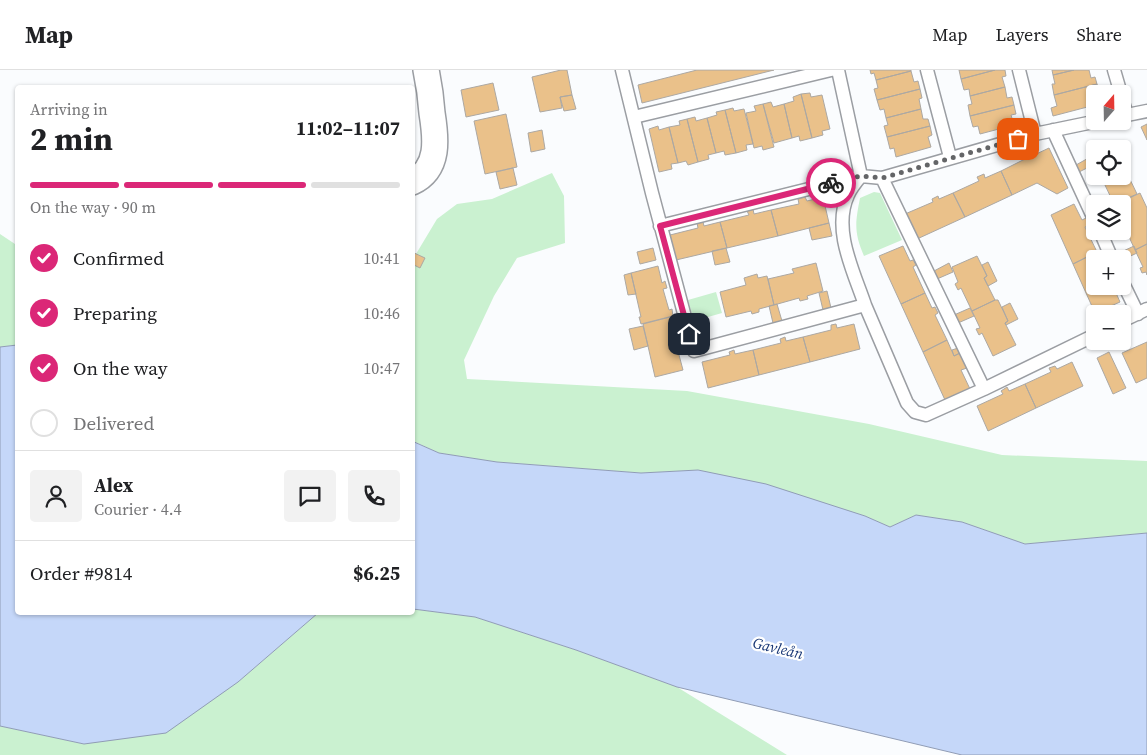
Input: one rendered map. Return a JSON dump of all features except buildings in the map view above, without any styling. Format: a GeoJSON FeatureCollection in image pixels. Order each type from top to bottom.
{"type":"FeatureCollection","features":[{"type":"Feature","properties":{"kind":"street"},"geometry":{"type":"LineString","coordinates":[[415,180],[427,173],[435,150],[435,136],[426,70]]}},
{"type":"Feature","properties":{"kind":"lane"},"geometry":{"type":"LineString","coordinates":[[622,70],[660,226],[694,351],[866,305]]}},
{"type":"Feature","properties":{"kind":"lane"},"geometry":{"type":"LineString","coordinates":[[634,117],[831,70]]}},
{"type":"Feature","properties":{"kind":"lane"},"geometry":{"type":"LineString","coordinates":[[838,70],[861,176],[847,197],[842,216],[843,234],[849,260],[866,305],[907,403],[915,412],[926,415],[984,389],[1086,338]]}},
{"type":"Feature","properties":{"kind":"lane"},"geometry":{"type":"LineString","coordinates":[[927,70],[950,157]]}},
{"type":"Feature","properties":{"kind":"lane"},"geometry":{"type":"LineString","coordinates":[[1019,70],[1035,134]]}},
{"type":"Feature","properties":{"kind":"lane"},"geometry":{"type":"LineString","coordinates":[[1114,70],[1118,85]]}},
{"type":"Feature","properties":{"kind":"lane"},"geometry":{"type":"LineString","coordinates":[[1131,114],[1147,110]]}},
{"type":"Feature","properties":{"kind":"lane"},"geometry":{"type":"LineString","coordinates":[[660,226],[861,176],[882,178],[1035,134],[1086,123]]}},
{"type":"Feature","properties":{"kind":"lane"},"geometry":{"type":"LineString","coordinates":[[1053,130],[1086,202]]}},
{"type":"Feature","properties":{"kind":"lane"},"geometry":{"type":"LineString","coordinates":[[882,178],[984,389]]}},
{"type":"Feature","properties":{"kind":"lane"},"geometry":{"type":"LineString","coordinates":[[1131,294],[1142,311]]}},
{"type":"Feature","properties":{"kind":"green space"},"geometry":{"type":"Polygon","coordinates":[[[552,173],[564,196],[565,243],[517,258],[494,296],[464,360],[467,379],[687,391],[869,424],[1002,455],[1147,461],[1147,533],[1025,544],[962,522],[916,515],[890,527],[865,516],[698,470],[641,473],[497,462],[439,453],[415,442],[415,256],[437,219],[457,204],[492,199],[552,173]]]}},
{"type":"Feature","properties":{"kind":"green space"},"geometry":{"type":"Polygon","coordinates":[[[874,192],[880,193],[902,240],[864,256],[858,240],[856,228],[857,215],[860,198],[874,192]]]}},
{"type":"Feature","properties":{"kind":"green space"},"geometry":{"type":"Polygon","coordinates":[[[0,234],[15,244],[15,345],[0,347],[0,234]]]}},
{"type":"Feature","properties":{"kind":"green space"},"geometry":{"type":"Polygon","coordinates":[[[716,292],[722,313],[694,321],[688,300],[716,292]]]}},
{"type":"Feature","properties":{"kind":"green space"},"geometry":{"type":"Polygon","coordinates":[[[415,609],[475,617],[576,650],[677,687],[787,755],[0,755],[0,726],[84,744],[221,693],[238,682],[316,615],[415,615],[415,609]]]}},
{"type":"Feature","properties":{"kind":"water"},"geometry":{"type":"Polygon","coordinates":[[[15,345],[15,615],[316,615],[238,682],[166,733],[84,744],[0,726],[0,347],[15,345]]]}},
{"type":"Feature","properties":{"kind":"water","name":"Gavleån"},"geometry":{"type":"Polygon","coordinates":[[[415,442],[439,453],[497,462],[641,473],[698,470],[766,484],[865,516],[890,527],[916,515],[962,522],[1025,544],[1147,533],[1147,755],[962,755],[677,687],[576,650],[475,617],[415,609],[415,442]]]}},
{"type":"Feature","properties":{"kind":"way so far"},"geometry":{"type":"LineString","coordinates":[[831,183],[861,176],[882,178],[1018,139]]}},
{"type":"Feature","properties":{"kind":"route"},"geometry":{"type":"LineString","coordinates":[[689,334],[660,226],[831,183]]}}]}
